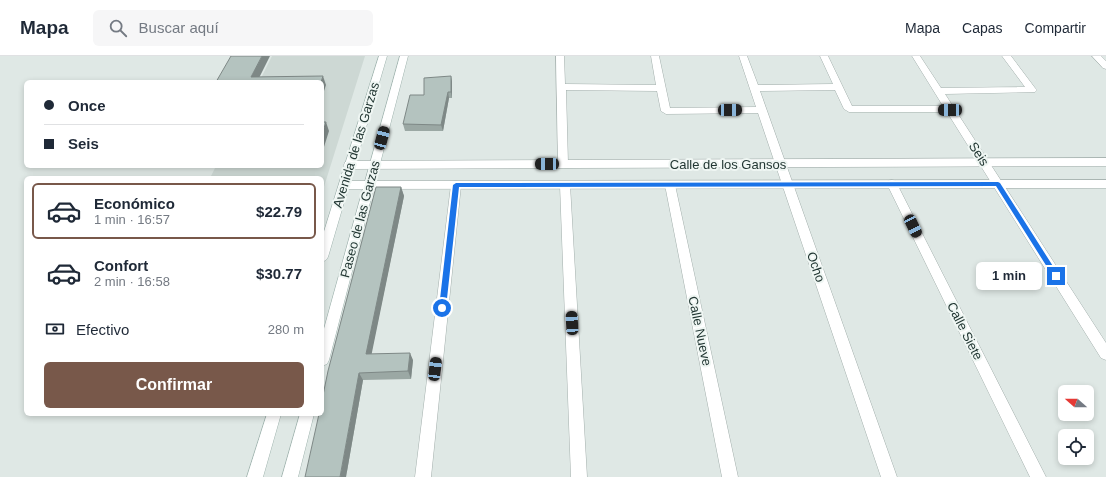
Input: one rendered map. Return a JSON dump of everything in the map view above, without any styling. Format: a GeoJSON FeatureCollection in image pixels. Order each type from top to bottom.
{"type":"FeatureCollection","features":[{"type":"Feature","properties":{"kind":"street","name":"Avenida de las Garzas"},"geometry":{"type":"LineString","coordinates":[[324,250],[383,56]]}},
{"type":"Feature","properties":{"kind":"street","name":"Paseo de las Garzas"},"geometry":{"type":"LineString","coordinates":[[324,353],[404,56]]}},
{"type":"Feature","properties":{"kind":"street"},"geometry":{"type":"LineString","coordinates":[[560,56],[563,164]]}},
{"type":"Feature","properties":{"kind":"street"},"geometry":{"type":"LineString","coordinates":[[655,56],[666,111],[761,110]]}},
{"type":"Feature","properties":{"kind":"street","name":"Ocho"},"geometry":{"type":"LineString","coordinates":[[743,56],[889,477]]}},
{"type":"Feature","properties":{"kind":"street"},"geometry":{"type":"LineString","coordinates":[[824,56],[849,109],[950,110]]}},
{"type":"Feature","properties":{"kind":"street","name":"Seis"},"geometry":{"type":"LineString","coordinates":[[916,56],[1106,354]]}},
{"type":"Feature","properties":{"kind":"street"},"geometry":{"type":"LineString","coordinates":[[938,91],[1032,90],[1006,56]]}},
{"type":"Feature","properties":{"kind":"street"},"geometry":{"type":"LineString","coordinates":[[1096,56],[1106,66]]}},
{"type":"Feature","properties":{"kind":"street"},"geometry":{"type":"LineString","coordinates":[[561,87],[662,88]]}},
{"type":"Feature","properties":{"kind":"street"},"geometry":{"type":"LineString","coordinates":[[754,88],[838,87]]}},
{"type":"Feature","properties":{"kind":"street","name":"Calle de los Gansos"},"geometry":{"type":"LineString","coordinates":[[349,165],[1106,162]]}},
{"type":"Feature","properties":{"kind":"street","name":"Calle Siete"},"geometry":{"type":"LineString","coordinates":[[892,184],[1038,477]]}},
{"type":"Feature","properties":{"kind":"street"},"geometry":{"type":"LineString","coordinates":[[344,185],[1105,185]]}},
{"type":"Feature","properties":{"kind":"street"},"geometry":{"type":"LineString","coordinates":[[423,477],[456,185]]}},
{"type":"Feature","properties":{"kind":"street"},"geometry":{"type":"LineString","coordinates":[[565,185],[579,477]]}},
{"type":"Feature","properties":{"kind":"street","name":"Calle Nueve"},"geometry":{"type":"LineString","coordinates":[[670,185],[730,477]]}},
{"type":"Feature","properties":{"kind":"street"},"geometry":{"type":"LineString","coordinates":[[255,477],[273,416]]}},
{"type":"Feature","properties":{"kind":"street"},"geometry":{"type":"LineString","coordinates":[[290,477],[306,416]]}},
{"type":"Feature","properties":{"kind":"shaded area"},"geometry":{"type":"Polygon","coordinates":[[[272,56],[365,56],[324,187],[324,176],[211,176],[215,168],[324,168],[324,80],[260,80],[272,56]]]}},
{"type":"Feature","properties":{"kind":"building"},"geometry":{"type":"Polygon","coordinates":[[[231,56],[262,56],[251,77],[323,76],[322,80],[217,80],[231,56]]]}},
{"type":"Feature","properties":{"kind":"building"},"geometry":{"type":"Polygon","coordinates":[[[451,76],[451,92],[448,92],[441,125],[403,124],[410,95],[424,95],[424,78],[451,76]]]}},
{"type":"Feature","properties":{"kind":"building"},"geometry":{"type":"Polygon","coordinates":[[[376,187],[401,187],[366,354],[410,353],[408,371],[359,373],[340,477],[305,477],[319,416],[324,416],[324,390],[376,187]]]}},
{"type":"Feature","properties":{"kind":"route"},"geometry":{"type":"LineString","coordinates":[[442,308],[456,185],[998,184],[1056,276]]}}]}
